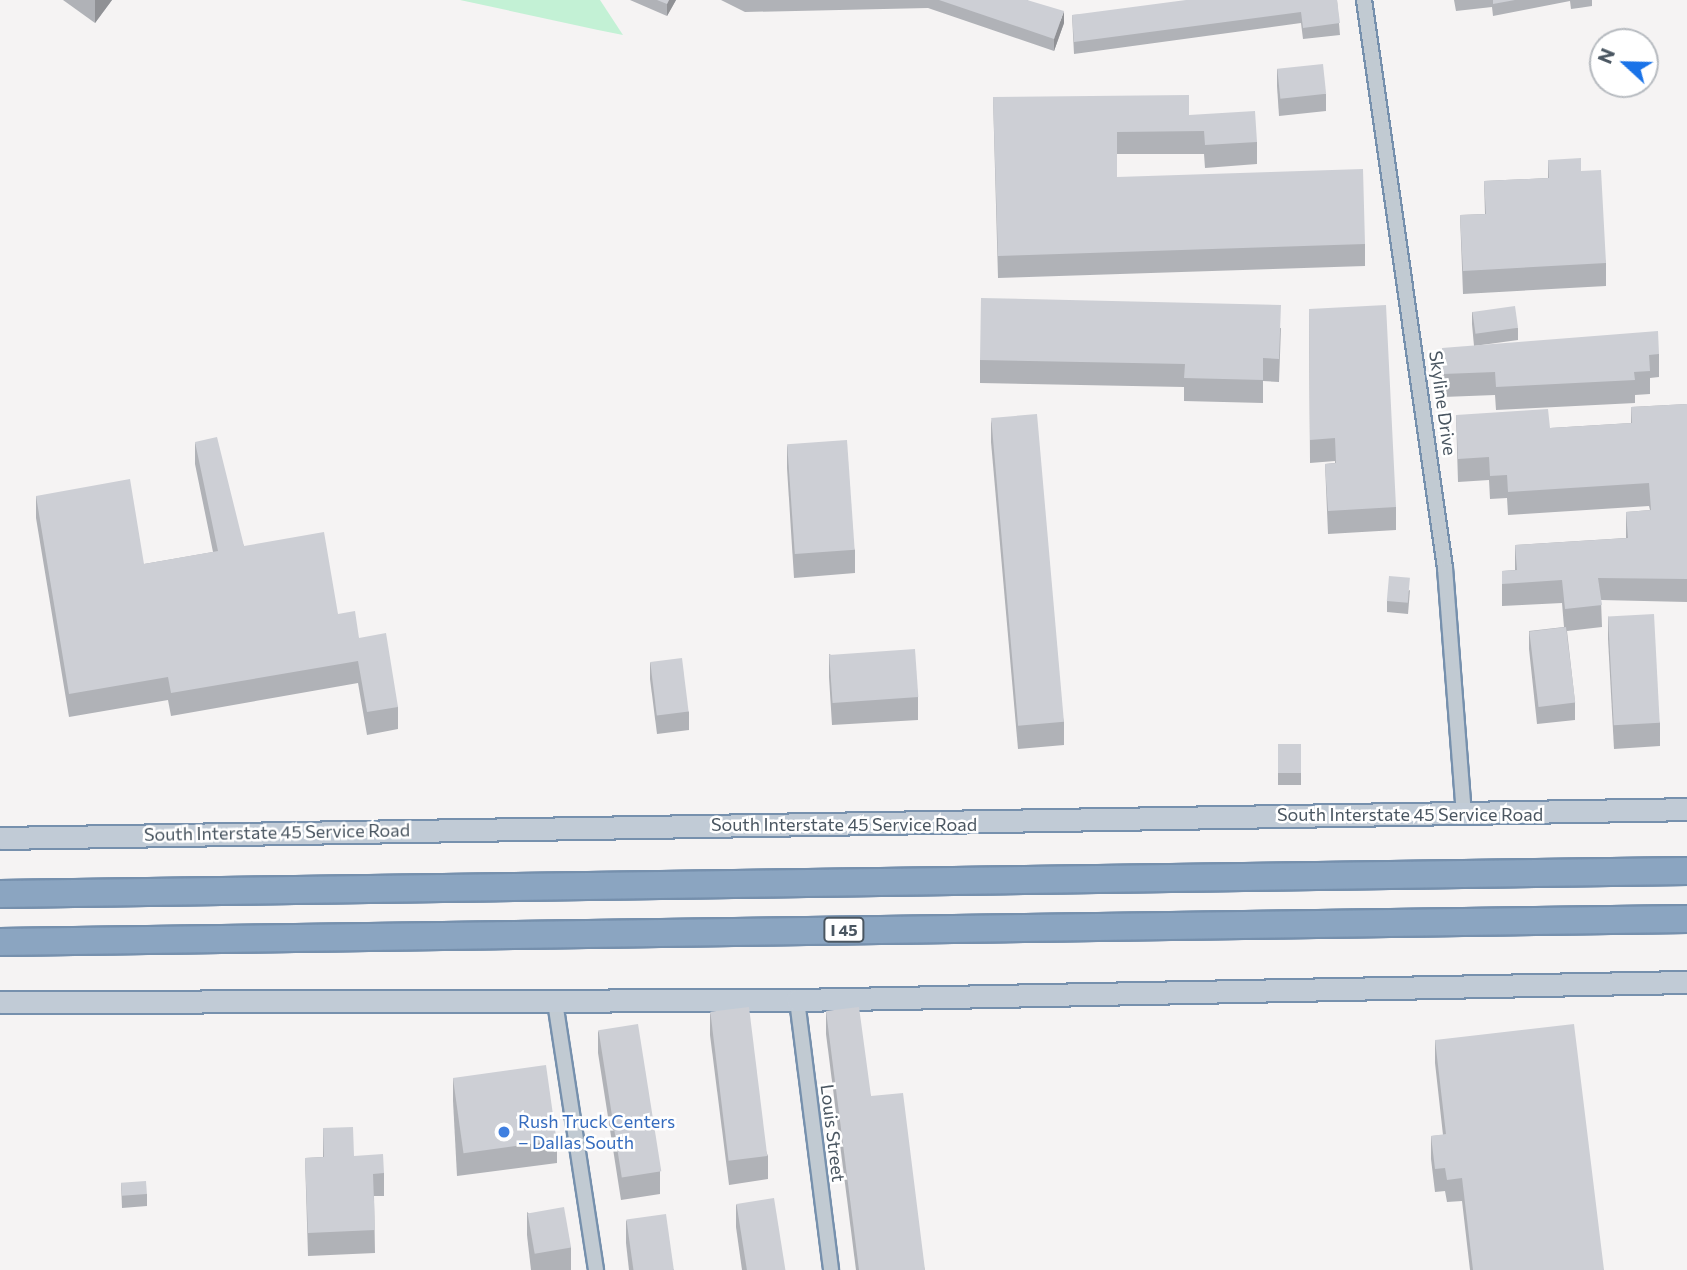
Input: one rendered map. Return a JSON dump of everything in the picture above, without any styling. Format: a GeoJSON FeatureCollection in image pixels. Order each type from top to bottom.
{"type":"FeatureCollection","features":[{"type":"Feature","properties":{"kind":"highway"},"geometry":{"type":"LineString","coordinates":[[0,894],[1687,871]]}},
{"type":"Feature","properties":{"kind":"highway","name":"I 45"},"geometry":{"type":"LineString","coordinates":[[0,942],[1687,919]]}},
{"type":"Feature","properties":{"kind":"main road","name":"South Interstate 45 Service Road"},"geometry":{"type":"LineString","coordinates":[[0,838],[1687,809]]}},
{"type":"Feature","properties":{"kind":"main road"},"geometry":{"type":"LineString","coordinates":[[0,1002],[797,1000],[1687,982]]}},
{"type":"Feature","properties":{"kind":"street","name":"Skyline Drive"},"geometry":{"type":"LineString","coordinates":[[1364,0],[1445,568],[1464,814]]}},
{"type":"Feature","properties":{"kind":"street","name":"Louis Street"},"geometry":{"type":"LineString","coordinates":[[797,1000],[831,1270]]}},
{"type":"Feature","properties":{"kind":"street"},"geometry":{"type":"LineString","coordinates":[[555,1002],[596,1270]]}},
{"type":"Feature","properties":{"kind":"green space"},"geometry":{"type":"Polygon","coordinates":[[[460,0],[600,0],[623,35],[598,30],[460,0]]]}},
{"type":"Feature","properties":{"kind":"building"},"geometry":{"type":"Polygon","coordinates":[[[939,0],[1027,0],[1064,11],[1054,39],[939,0]]]}},
{"type":"Feature","properties":{"kind":"building"},"geometry":{"type":"Polygon","coordinates":[[[1186,0],[1337,0],[1340,23],[1303,28],[1301,12],[1074,42],[1072,15],[1186,0]]]}},
{"type":"Feature","properties":{"kind":"building"},"geometry":{"type":"Polygon","coordinates":[[[1493,0],[1515,0],[1493,4],[1493,0]]]}},
{"type":"Feature","properties":{"kind":"building"},"geometry":{"type":"Polygon","coordinates":[[[1323,64],[1326,94],[1280,99],[1277,69],[1323,64]]]}},
{"type":"Feature","properties":{"kind":"building"},"geometry":{"type":"Polygon","coordinates":[[[1189,95],[1189,115],[1255,111],[1257,142],[1205,145],[1204,131],[1117,132],[1117,177],[1363,169],[1365,244],[998,256],[993,97],[1189,95]]]}},
{"type":"Feature","properties":{"kind":"building"},"geometry":{"type":"Polygon","coordinates":[[[1581,158],[1581,171],[1601,170],[1606,263],[1463,271],[1460,215],[1486,214],[1484,181],[1549,178],[1548,160],[1581,158]]]}},
{"type":"Feature","properties":{"kind":"building"},"geometry":{"type":"Polygon","coordinates":[[[981,298],[1281,305],[1279,359],[1263,358],[1263,380],[1184,378],[1185,364],[980,360],[981,298]]]}},
{"type":"Feature","properties":{"kind":"building"},"geometry":{"type":"Polygon","coordinates":[[[1386,305],[1396,507],[1328,511],[1325,464],[1336,463],[1335,438],[1310,440],[1309,309],[1386,305]]]}},
{"type":"Feature","properties":{"kind":"building"},"geometry":{"type":"Polygon","coordinates":[[[1515,306],[1518,328],[1475,334],[1472,312],[1515,306]]]}},
{"type":"Feature","properties":{"kind":"building"},"geometry":{"type":"Polygon","coordinates":[[[1658,331],[1659,354],[1649,355],[1650,371],[1634,372],[1635,380],[1496,387],[1495,372],[1443,374],[1442,348],[1658,331]]]}},
{"type":"Feature","properties":{"kind":"building"},"geometry":{"type":"Polygon","coordinates":[[[1687,404],[1687,579],[1598,578],[1602,605],[1565,609],[1562,580],[1502,584],[1502,571],[1517,570],[1515,545],[1628,538],[1626,512],[1651,510],[1649,483],[1508,492],[1507,475],[1490,476],[1489,457],[1458,459],[1456,415],[1548,409],[1550,428],[1632,423],[1631,407],[1687,404]]]}},
{"type":"Feature","properties":{"kind":"building"},"geometry":{"type":"Polygon","coordinates":[[[1037,414],[1064,722],[1018,726],[991,418],[1037,414]]]}},
{"type":"Feature","properties":{"kind":"building"},"geometry":{"type":"Polygon","coordinates":[[[217,437],[244,546],[324,532],[338,614],[355,611],[359,638],[386,633],[398,707],[367,712],[358,661],[171,693],[168,677],[69,694],[36,496],[130,479],[144,564],[218,551],[195,442],[217,437]]]}},
{"type":"Feature","properties":{"kind":"building"},"geometry":{"type":"Polygon","coordinates":[[[847,440],[855,550],[795,554],[787,444],[847,440]]]}},
{"type":"Feature","properties":{"kind":"building"},"geometry":{"type":"Polygon","coordinates":[[[1389,576],[1410,578],[1408,603],[1387,601],[1389,576]]]}},
{"type":"Feature","properties":{"kind":"building"},"geometry":{"type":"Polygon","coordinates":[[[1654,614],[1660,723],[1614,725],[1608,616],[1654,614]]]}},
{"type":"Feature","properties":{"kind":"building"},"geometry":{"type":"Polygon","coordinates":[[[1566,627],[1575,702],[1539,707],[1529,632],[1566,627]]]}},
{"type":"Feature","properties":{"kind":"building"},"geometry":{"type":"Polygon","coordinates":[[[915,649],[918,697],[833,703],[829,655],[915,649]]]}},
{"type":"Feature","properties":{"kind":"building"},"geometry":{"type":"Polygon","coordinates":[[[682,658],[689,712],[657,715],[650,662],[682,658]]]}},
{"type":"Feature","properties":{"kind":"building"},"geometry":{"type":"Polygon","coordinates":[[[1278,744],[1301,744],[1301,773],[1278,773],[1278,744]]]}},
{"type":"Feature","properties":{"kind":"building"},"geometry":{"type":"Polygon","coordinates":[[[749,1007],[767,1156],[729,1161],[710,1012],[749,1007]]]}},
{"type":"Feature","properties":{"kind":"building"},"geometry":{"type":"Polygon","coordinates":[[[859,1007],[871,1096],[903,1093],[925,1270],[859,1270],[826,1011],[859,1007]]]}},
{"type":"Feature","properties":{"kind":"building"},"geometry":{"type":"Polygon","coordinates":[[[638,1024],[661,1171],[622,1177],[598,1030],[638,1024]]]}},
{"type":"Feature","properties":{"kind":"building"},"geometry":{"type":"Polygon","coordinates":[[[1574,1024],[1604,1270],[1473,1270],[1462,1178],[1447,1180],[1445,1168],[1435,1169],[1431,1136],[1446,1134],[1435,1040],[1574,1024]]]}},
{"type":"Feature","properties":{"kind":"building","name":"Rush Truck Centers – Dallas South"},"geometry":{"type":"Polygon","coordinates":[[[546,1065],[557,1140],[463,1153],[453,1078],[546,1065]]]}},
{"type":"Feature","properties":{"kind":"building"},"geometry":{"type":"Polygon","coordinates":[[[353,1127],[354,1156],[383,1154],[384,1173],[373,1174],[375,1230],[308,1233],[305,1158],[324,1157],[323,1128],[353,1127]]]}},
{"type":"Feature","properties":{"kind":"building"},"geometry":{"type":"Polygon","coordinates":[[[146,1181],[147,1194],[122,1196],[121,1183],[146,1181]]]}},
{"type":"Feature","properties":{"kind":"building"},"geometry":{"type":"Polygon","coordinates":[[[774,1198],[785,1270],[747,1270],[736,1204],[774,1198]]]}},
{"type":"Feature","properties":{"kind":"building"},"geometry":{"type":"Polygon","coordinates":[[[564,1207],[571,1247],[535,1254],[528,1213],[564,1207]]]}},
{"type":"Feature","properties":{"kind":"building"},"geometry":{"type":"Polygon","coordinates":[[[666,1214],[674,1270],[633,1270],[626,1220],[666,1214]]]}},
{"type":"Feature","properties":{"kind":"place","name":"Rush Truck Centers – Dallas South"},"geometry":{"type":"Point","coordinates":[504,1132]}}]}
